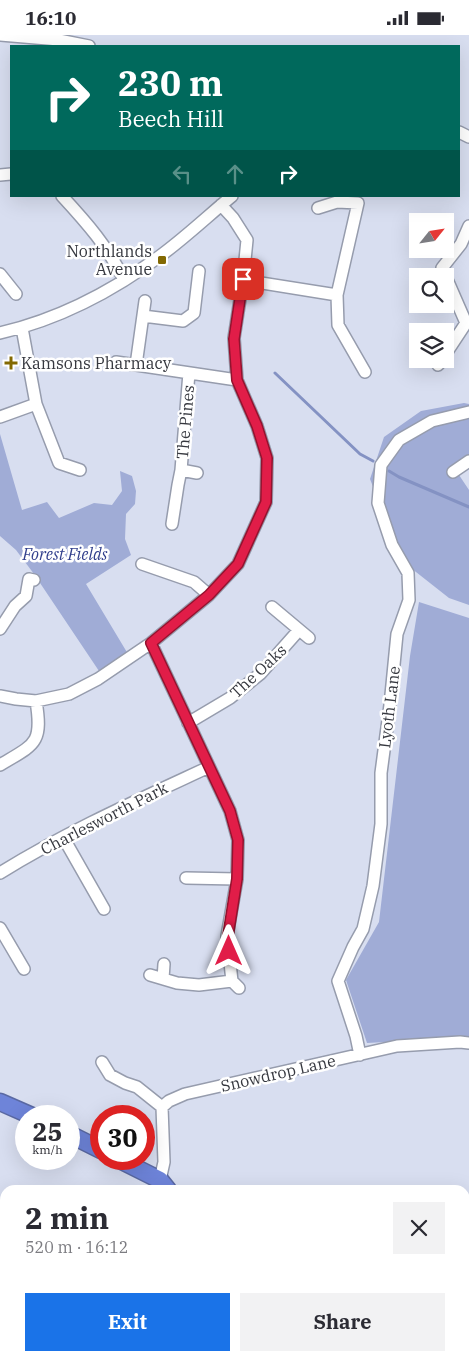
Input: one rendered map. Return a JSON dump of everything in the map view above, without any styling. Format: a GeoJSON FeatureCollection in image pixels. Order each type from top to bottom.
{"type":"FeatureCollection","features":[{"type":"Feature","properties":{"kind":"highway"},"geometry":{"type":"LineString","coordinates":[[0,1102],[15,1109]]}},
{"type":"Feature","properties":{"kind":"highway"},"geometry":{"type":"LineString","coordinates":[[137,1170],[164,1185]]}},
{"type":"Feature","properties":{"kind":"street"},"geometry":{"type":"LineString","coordinates":[[0,35],[59,40],[83,45]]}},
{"type":"Feature","properties":{"kind":"street"},"geometry":{"type":"LineString","coordinates":[[63,197],[86,222],[116,263],[124,280]]}},
{"type":"Feature","properties":{"kind":"street"},"geometry":{"type":"LineString","coordinates":[[0,333],[22,328],[67,311],[97,296],[163,254],[231,197]]}},
{"type":"Feature","properties":{"kind":"street"},"geometry":{"type":"LineString","coordinates":[[318,208],[337,202],[358,203],[338,295],[338,325],[365,372]]}},
{"type":"Feature","properties":{"kind":"street"},"geometry":{"type":"LineString","coordinates":[[0,696],[36,701],[69,694],[98,679],[151,643],[209,595],[238,564],[266,502],[267,458],[257,426],[237,380],[234,339],[247,240],[233,218],[221,205]]}},
{"type":"Feature","properties":{"kind":"street"},"geometry":{"type":"LineString","coordinates":[[454,342],[468,323],[442,268],[461,244],[469,225]]}},
{"type":"Feature","properties":{"kind":"street"},"geometry":{"type":"LineString","coordinates":[[143,316],[183,321],[194,313],[199,271]]}},
{"type":"Feature","properties":{"kind":"street"},"geometry":{"type":"LineString","coordinates":[[0,274],[16,294]]}},
{"type":"Feature","properties":{"kind":"street"},"geometry":{"type":"LineString","coordinates":[[243,279],[338,295]]}},
{"type":"Feature","properties":{"kind":"street"},"geometry":{"type":"LineString","coordinates":[[136,365],[145,301]]}},
{"type":"Feature","properties":{"kind":"street"},"geometry":{"type":"LineString","coordinates":[[22,328],[36,404],[59,463],[80,470]]}},
{"type":"Feature","properties":{"kind":"street"},"geometry":{"type":"LineString","coordinates":[[116,362],[237,380]]}},
{"type":"Feature","properties":{"kind":"street","name":"The Pines"},"geometry":{"type":"LineString","coordinates":[[172,523],[181,470],[189,373]]}},
{"type":"Feature","properties":{"kind":"street"},"geometry":{"type":"LineString","coordinates":[[0,417],[36,404]]}},
{"type":"Feature","properties":{"kind":"street","name":"Lyoth Lane"},"geometry":{"type":"LineString","coordinates":[[360,1055],[356,1036],[338,981],[363,929],[373,887],[381,825],[381,773],[397,634],[408,600],[408,573],[392,545],[378,503],[381,465],[399,441],[432,421],[469,412]]}},
{"type":"Feature","properties":{"kind":"street"},"geometry":{"type":"LineString","coordinates":[[453,473],[469,461]]}},
{"type":"Feature","properties":{"kind":"street","name":"The Pines"},"geometry":{"type":"LineString","coordinates":[[181,470],[198,473]]}},
{"type":"Feature","properties":{"kind":"street"},"geometry":{"type":"LineString","coordinates":[[142,565],[194,582],[209,595]]}},
{"type":"Feature","properties":{"kind":"street"},"geometry":{"type":"LineString","coordinates":[[0,629],[15,606],[29,599],[29,579],[34,580]]}},
{"type":"Feature","properties":{"kind":"street","name":"The Oaks"},"geometry":{"type":"LineString","coordinates":[[272,607],[309,638]]}},
{"type":"Feature","properties":{"kind":"street","name":"The Oaks"},"geometry":{"type":"LineString","coordinates":[[188,723],[230,698],[260,674],[299,630]]}},
{"type":"Feature","properties":{"kind":"street"},"geometry":{"type":"LineString","coordinates":[[150,975],[177,983],[236,985],[228,936],[237,879],[238,840],[230,811],[151,643]]}},
{"type":"Feature","properties":{"kind":"street"},"geometry":{"type":"LineString","coordinates":[[0,765],[27,749],[37,737],[39,721],[36,701]]}},
{"type":"Feature","properties":{"kind":"street","name":"Charlesworth Park"},"geometry":{"type":"LineString","coordinates":[[0,873],[63,837],[209,767]]}},
{"type":"Feature","properties":{"kind":"street"},"geometry":{"type":"LineString","coordinates":[[63,837],[104,909]]}},
{"type":"Feature","properties":{"kind":"street"},"geometry":{"type":"LineString","coordinates":[[193,875],[237,879]]}},
{"type":"Feature","properties":{"kind":"street"},"geometry":{"type":"LineString","coordinates":[[0,928],[13,960],[24,969]]}},
{"type":"Feature","properties":{"kind":"street"},"geometry":{"type":"LineString","coordinates":[[163,979],[164,965]]}},
{"type":"Feature","properties":{"kind":"street","name":"Snowdrop Lane"},"geometry":{"type":"LineString","coordinates":[[162,1107],[169,1101],[185,1094],[397,1047],[469,1043]]}},
{"type":"Feature","properties":{"kind":"street"},"geometry":{"type":"LineString","coordinates":[[102,1063],[110,1075],[137,1087],[162,1107],[164,1185]]}},
{"type":"Feature","properties":{"kind":"green space"},"geometry":{"type":"Polygon","coordinates":[[[464,403],[469,404],[469,455],[455,469],[469,490],[469,605],[449,598],[402,561],[370,479],[384,437],[421,411],[464,403]]]}},
{"type":"Feature","properties":{"kind":"green space","name":"Forest Fields"},"geometry":{"type":"Polygon","coordinates":[[[0,434],[22,510],[47,502],[59,518],[94,503],[112,505],[122,491],[120,471],[132,476],[136,491],[135,504],[126,514],[125,539],[131,555],[86,584],[128,654],[101,674],[34,574],[16,550],[0,536],[0,434]]]}},
{"type":"Feature","properties":{"kind":"green space"},"geometry":{"type":"Polygon","coordinates":[[[419,602],[469,618],[469,1041],[438,1039],[367,1043],[346,980],[379,922],[410,656],[419,602]]]}},
{"type":"Feature","properties":{"kind":"waterway"},"geometry":{"type":"LineString","coordinates":[[275,373],[360,454],[373,461]]}},
{"type":"Feature","properties":{"kind":"waterway"},"geometry":{"type":"LineString","coordinates":[[389,471],[469,507]]}},
{"type":"Feature","properties":{"kind":"place","name":"Northlands Avenue"},"geometry":{"type":"Point","coordinates":[162,260]}},
{"type":"Feature","properties":{"kind":"place","name":"Kamsons Pharmacy"},"geometry":{"type":"Point","coordinates":[11,363]}},
{"type":"Feature","properties":{"kind":"route"},"geometry":{"type":"LineString","coordinates":[[229,951],[228,936],[237,879],[238,840],[230,811],[151,643],[209,595],[238,564],[266,502],[267,458],[257,426],[237,380],[234,339],[243,279]]}}]}
